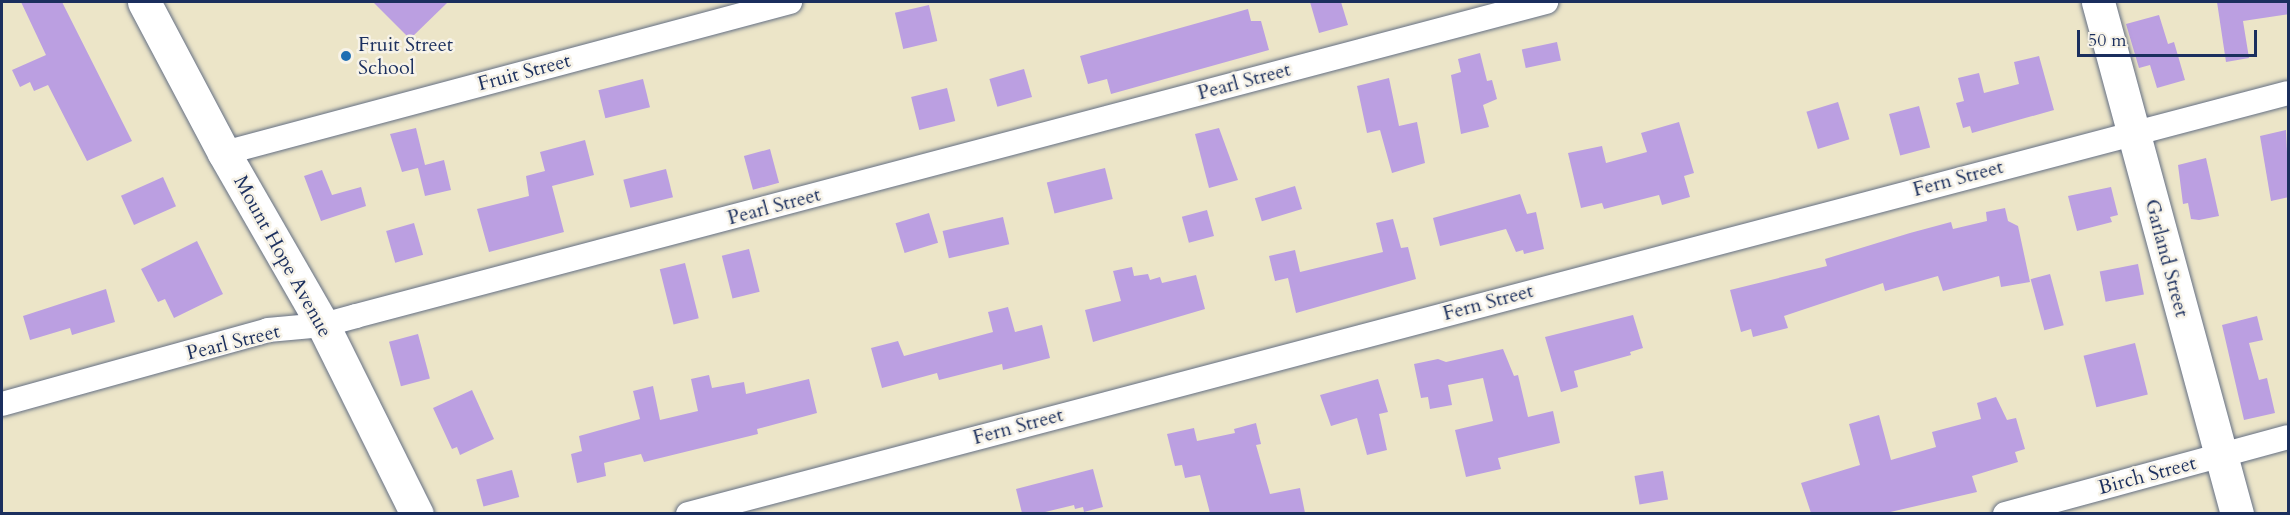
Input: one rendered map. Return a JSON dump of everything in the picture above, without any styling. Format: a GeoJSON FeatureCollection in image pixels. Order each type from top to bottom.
{"type":"FeatureCollection","features":[{"type":"Feature","properties":{"kind":"street","name":"Mount Hope Avenue"},"geometry":{"type":"LineString","coordinates":[[144,2],[224,153],[322,325],[417,513]]}},
{"type":"Feature","properties":{"kind":"street","name":"Fruit Street"},"geometry":{"type":"LineString","coordinates":[[224,153],[790,2]]}},
{"type":"Feature","properties":{"kind":"street","name":"Pearl Street"},"geometry":{"type":"LineString","coordinates":[[2,404],[268,330],[322,325],[1546,2]]}},
{"type":"Feature","properties":{"kind":"street","name":"Garland Street"},"geometry":{"type":"LineString","coordinates":[[2098,2],[2237,513]]}},
{"type":"Feature","properties":{"kind":"street","name":"Fern Street"},"geometry":{"type":"LineString","coordinates":[[688,513],[2132,132],[2289,93]]}},
{"type":"Feature","properties":{"kind":"street","name":"Birch Street"},"geometry":{"type":"LineString","coordinates":[[2005,513],[2289,437]]}},
{"type":"Feature","properties":{"kind":"building"},"geometry":{"type":"Polygon","coordinates":[[[21,2],[62,2],[132,141],[87,161],[48,85],[34,91],[30,82],[20,87],[12,70],[46,55],[21,2]]]}},
{"type":"Feature","properties":{"kind":"building"},"geometry":{"type":"Polygon","coordinates":[[[373,2],[448,2],[410,39],[373,2]]]}},
{"type":"Feature","properties":{"kind":"building"},"geometry":{"type":"Polygon","coordinates":[[[1310,2],[1341,2],[1348,25],[1319,33],[1310,2]]]}},
{"type":"Feature","properties":{"kind":"building"},"geometry":{"type":"Polygon","coordinates":[[[2217,2],[2289,2],[2289,14],[2243,21],[2249,58],[2226,62],[2217,2]]]}},
{"type":"Feature","properties":{"kind":"building"},"geometry":{"type":"Polygon","coordinates":[[[929,5],[937,41],[903,49],[895,13],[929,5]]]}},
{"type":"Feature","properties":{"kind":"building"},"geometry":{"type":"Polygon","coordinates":[[[1248,9],[1251,21],[1261,21],[1269,50],[1111,94],[1107,79],[1088,84],[1080,56],[1248,9]]]}},
{"type":"Feature","properties":{"kind":"building"},"geometry":{"type":"Polygon","coordinates":[[[2159,15],[2168,44],[2174,42],[2185,80],[2157,88],[2150,65],[2139,68],[2126,24],[2159,15]]]}},
{"type":"Feature","properties":{"kind":"building"},"geometry":{"type":"Polygon","coordinates":[[[1557,42],[1561,61],[1526,68],[1522,49],[1557,42]]]}},
{"type":"Feature","properties":{"kind":"building"},"geometry":{"type":"Polygon","coordinates":[[[1480,53],[1487,81],[1492,80],[1497,99],[1483,105],[1489,127],[1461,134],[1451,75],[1461,72],[1458,59],[1480,53]]]}},
{"type":"Feature","properties":{"kind":"building"},"geometry":{"type":"Polygon","coordinates":[[[2039,56],[2054,110],[1972,133],[1970,126],[1963,128],[1956,103],[1964,101],[1958,78],[1979,73],[1984,93],[2019,84],[2014,62],[2039,56]]]}},
{"type":"Feature","properties":{"kind":"building"},"geometry":{"type":"Polygon","coordinates":[[[1024,69],[1032,97],[997,107],[989,79],[1024,69]]]}},
{"type":"Feature","properties":{"kind":"building"},"geometry":{"type":"Polygon","coordinates":[[[1389,78],[1399,126],[1417,122],[1425,163],[1392,173],[1380,130],[1367,133],[1357,86],[1389,78]]]}},
{"type":"Feature","properties":{"kind":"building"},"geometry":{"type":"Polygon","coordinates":[[[643,79],[650,107],[605,118],[598,90],[643,79]]]}},
{"type":"Feature","properties":{"kind":"building"},"geometry":{"type":"Polygon","coordinates":[[[947,88],[955,121],[919,130],[911,97],[947,88]]]}},
{"type":"Feature","properties":{"kind":"building"},"geometry":{"type":"Polygon","coordinates":[[[1838,102],[1849,139],[1818,149],[1806,112],[1838,102]]]}},
{"type":"Feature","properties":{"kind":"building"},"geometry":{"type":"Polygon","coordinates":[[[1919,106],[1930,148],[1900,156],[1889,114],[1919,106]]]}},
{"type":"Feature","properties":{"kind":"building"},"geometry":{"type":"Polygon","coordinates":[[[1679,122],[1694,173],[1684,176],[1690,197],[1662,205],[1659,195],[1604,209],[1602,203],[1581,208],[1568,153],[1602,146],[1606,163],[1647,152],[1641,133],[1679,122]]]}},
{"type":"Feature","properties":{"kind":"building"},"geometry":{"type":"Polygon","coordinates":[[[416,128],[425,165],[444,160],[451,190],[425,196],[418,168],[402,172],[390,134],[416,128]]]}},
{"type":"Feature","properties":{"kind":"building"},"geometry":{"type":"Polygon","coordinates":[[[1219,128],[1238,180],[1209,188],[1195,134],[1219,128]]]}},
{"type":"Feature","properties":{"kind":"building"},"geometry":{"type":"Polygon","coordinates":[[[2286,130],[2289,197],[2271,201],[2260,136],[2286,130]]]}},
{"type":"Feature","properties":{"kind":"building"},"geometry":{"type":"Polygon","coordinates":[[[585,140],[594,175],[552,186],[564,232],[489,252],[477,209],[529,196],[526,176],[545,171],[540,152],[585,140]]]}},
{"type":"Feature","properties":{"kind":"building"},"geometry":{"type":"Polygon","coordinates":[[[770,149],[779,183],[753,190],[744,156],[770,149]]]}},
{"type":"Feature","properties":{"kind":"building"},"geometry":{"type":"Polygon","coordinates":[[[2206,158],[2219,216],[2199,220],[2191,219],[2188,203],[2183,204],[2178,165],[2206,158]]]}},
{"type":"Feature","properties":{"kind":"building"},"geometry":{"type":"Polygon","coordinates":[[[1105,168],[1113,199],[1055,214],[1047,183],[1105,168]]]}},
{"type":"Feature","properties":{"kind":"building"},"geometry":{"type":"Polygon","coordinates":[[[666,169],[673,197],[630,208],[623,180],[666,169]]]}},
{"type":"Feature","properties":{"kind":"building"},"geometry":{"type":"Polygon","coordinates":[[[322,170],[332,195],[361,187],[366,206],[321,221],[304,176],[322,170]]]}},
{"type":"Feature","properties":{"kind":"building"},"geometry":{"type":"Polygon","coordinates":[[[163,177],[176,206],[134,225],[121,196],[163,177]]]}},
{"type":"Feature","properties":{"kind":"building"},"geometry":{"type":"Polygon","coordinates":[[[1295,186],[1302,209],[1262,221],[1255,198],[1295,186]]]}},
{"type":"Feature","properties":{"kind":"building"},"geometry":{"type":"Polygon","coordinates":[[[2111,187],[2118,215],[2110,217],[2112,222],[2077,231],[2068,196],[2111,187]]]}},
{"type":"Feature","properties":{"kind":"building"},"geometry":{"type":"Polygon","coordinates":[[[1520,194],[1527,214],[1536,212],[1544,249],[1524,254],[1523,250],[1516,252],[1506,229],[1440,246],[1433,218],[1520,194]]]}},
{"type":"Feature","properties":{"kind":"building"},"geometry":{"type":"Polygon","coordinates":[[[2005,208],[2008,221],[2018,226],[2030,282],[2001,287],[1999,276],[1943,291],[1938,276],[1885,291],[1883,283],[1784,316],[1788,328],[1753,337],[1751,329],[1741,332],[1730,290],[1827,266],[1825,259],[1910,233],[1951,222],[1953,229],[1987,221],[1986,212],[2005,208]]]}},
{"type":"Feature","properties":{"kind":"building"},"geometry":{"type":"Polygon","coordinates":[[[1207,210],[1214,236],[1189,243],[1182,217],[1207,210]]]}},
{"type":"Feature","properties":{"kind":"building"},"geometry":{"type":"Polygon","coordinates":[[[929,213],[938,243],[905,253],[896,223],[929,213]]]}},
{"type":"Feature","properties":{"kind":"building"},"geometry":{"type":"Polygon","coordinates":[[[1003,217],[1009,244],[949,258],[943,231],[1003,217]]]}},
{"type":"Feature","properties":{"kind":"building"},"geometry":{"type":"Polygon","coordinates":[[[1393,219],[1401,248],[1408,247],[1416,279],[1296,313],[1288,278],[1275,281],[1269,256],[1295,250],[1300,272],[1383,252],[1376,223],[1393,219]]]}},
{"type":"Feature","properties":{"kind":"building"},"geometry":{"type":"Polygon","coordinates":[[[414,223],[423,255],[395,263],[386,231],[414,223]]]}},
{"type":"Feature","properties":{"kind":"building"},"geometry":{"type":"Polygon","coordinates":[[[197,241],[223,294],[174,318],[165,299],[158,302],[141,269],[197,241]]]}},
{"type":"Feature","properties":{"kind":"building"},"geometry":{"type":"Polygon","coordinates":[[[749,249],[760,292],[732,298],[722,256],[749,249]]]}},
{"type":"Feature","properties":{"kind":"building"},"geometry":{"type":"Polygon","coordinates":[[[685,263],[699,318],[674,325],[660,269],[685,263]]]}},
{"type":"Feature","properties":{"kind":"building"},"geometry":{"type":"Polygon","coordinates":[[[2138,264],[2144,294],[2106,302],[2100,271],[2138,264]]]}},
{"type":"Feature","properties":{"kind":"building"},"geometry":{"type":"Polygon","coordinates":[[[1132,267],[1134,276],[1148,274],[1150,280],[1160,277],[1162,283],[1196,275],[1205,309],[1093,342],[1085,310],[1121,301],[1113,271],[1132,267]]]}},
{"type":"Feature","properties":{"kind":"building"},"geometry":{"type":"Polygon","coordinates":[[[2050,274],[2064,325],[2044,330],[2031,279],[2050,274]]]}},
{"type":"Feature","properties":{"kind":"building"},"geometry":{"type":"Polygon","coordinates":[[[106,289],[115,322],[72,335],[70,328],[30,340],[23,316],[106,289]]]}},
{"type":"Feature","properties":{"kind":"building"},"geometry":{"type":"Polygon","coordinates":[[[1008,307],[1015,332],[1042,325],[1050,358],[1003,370],[1002,364],[939,380],[937,373],[882,388],[871,348],[898,341],[904,356],[993,332],[988,312],[1008,307]]]}},
{"type":"Feature","properties":{"kind":"building"},"geometry":{"type":"Polygon","coordinates":[[[1633,315],[1643,348],[1630,352],[1631,355],[1574,371],[1578,387],[1561,392],[1545,337],[1633,315]]]}},
{"type":"Feature","properties":{"kind":"building"},"geometry":{"type":"Polygon","coordinates":[[[2257,316],[2263,340],[2249,343],[2259,380],[2267,378],[2275,413],[2244,420],[2222,325],[2257,316]]]}},
{"type":"Feature","properties":{"kind":"building"},"geometry":{"type":"Polygon","coordinates":[[[418,334],[430,378],[401,386],[389,342],[418,334]]]}},
{"type":"Feature","properties":{"kind":"building"},"geometry":{"type":"Polygon","coordinates":[[[2135,343],[2148,394],[2096,407],[2084,356],[2135,343]]]}},
{"type":"Feature","properties":{"kind":"building"},"geometry":{"type":"Polygon","coordinates":[[[1503,349],[1514,376],[1518,375],[1528,417],[1553,411],[1560,443],[1498,458],[1501,469],[1466,477],[1455,430],[1493,421],[1483,378],[1448,385],[1452,405],[1430,409],[1428,397],[1421,398],[1414,364],[1438,359],[1446,362],[1503,349]]]}},
{"type":"Feature","properties":{"kind":"building"},"geometry":{"type":"Polygon","coordinates":[[[709,375],[712,388],[744,382],[746,394],[809,379],[817,413],[757,429],[758,434],[644,462],[641,454],[604,463],[606,476],[577,483],[571,454],[582,451],[579,436],[640,419],[633,391],[653,386],[660,420],[698,411],[691,379],[709,375]]]}},
{"type":"Feature","properties":{"kind":"building"},"geometry":{"type":"Polygon","coordinates":[[[1378,379],[1388,412],[1379,414],[1387,450],[1367,455],[1357,418],[1331,426],[1320,395],[1378,379]]]}},
{"type":"Feature","properties":{"kind":"building"},"geometry":{"type":"Polygon","coordinates":[[[472,390],[494,439],[460,455],[457,447],[452,449],[433,408],[472,390]]]}},
{"type":"Feature","properties":{"kind":"building"},"geometry":{"type":"Polygon","coordinates":[[[1996,397],[2007,420],[2016,418],[2025,449],[2015,452],[2018,462],[1972,476],[1977,492],[1886,513],[1811,513],[1801,483],[1860,465],[1849,424],[1879,415],[1891,460],[1936,447],[1932,432],[1981,419],[1977,403],[1996,397]]]}},
{"type":"Feature","properties":{"kind":"building"},"geometry":{"type":"Polygon","coordinates":[[[1256,423],[1261,444],[1256,445],[1270,494],[1300,488],[1305,513],[1210,513],[1200,475],[1185,478],[1182,465],[1175,466],[1167,434],[1194,428],[1197,441],[1235,433],[1234,429],[1256,423]]]}},
{"type":"Feature","properties":{"kind":"building"},"geometry":{"type":"Polygon","coordinates":[[[1093,469],[1103,507],[1084,512],[1083,507],[1075,509],[1074,505],[1041,513],[1022,513],[1016,489],[1093,469]]]}},
{"type":"Feature","properties":{"kind":"building"},"geometry":{"type":"Polygon","coordinates":[[[512,470],[519,497],[484,507],[476,480],[512,470]]]}},
{"type":"Feature","properties":{"kind":"building"},"geometry":{"type":"Polygon","coordinates":[[[1663,471],[1668,500],[1639,505],[1634,476],[1663,471]]]}},
{"type":"Feature","properties":{"kind":"place","name":"Fruit Street School"},"geometry":{"type":"Point","coordinates":[346,56]}}]}
